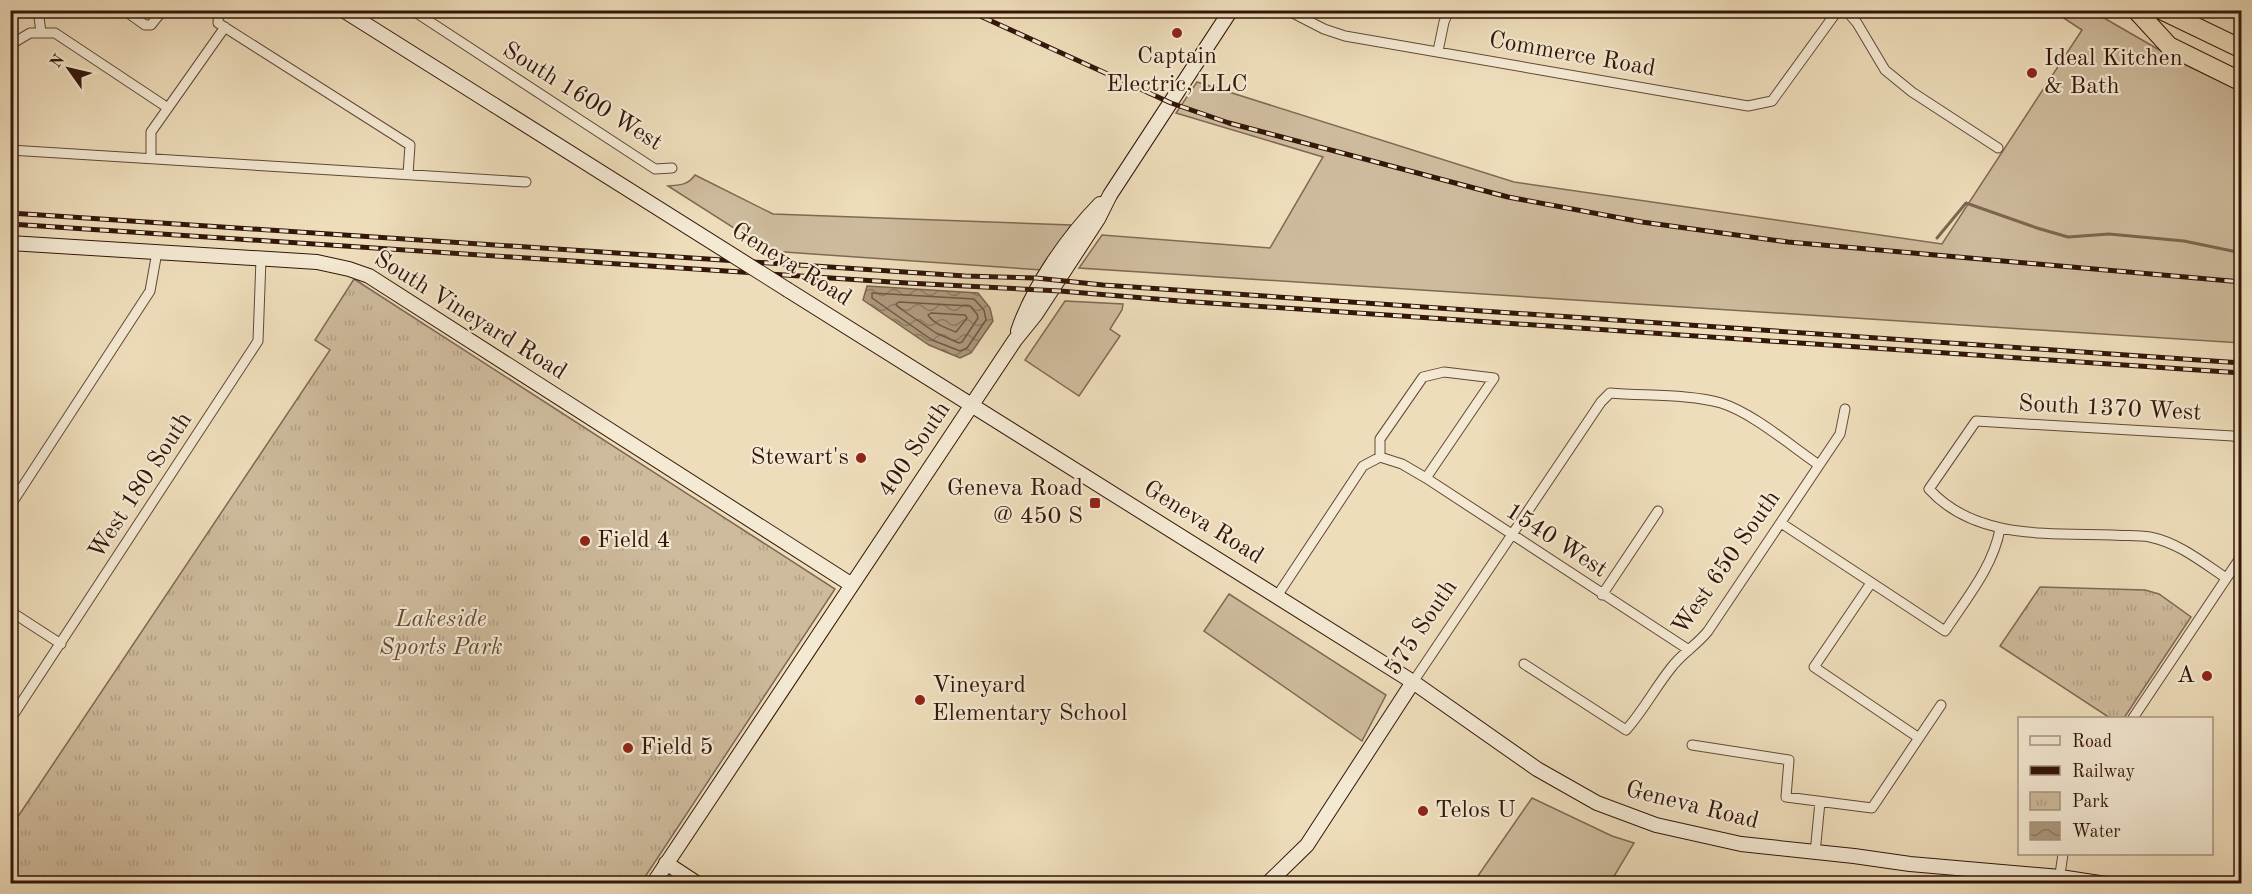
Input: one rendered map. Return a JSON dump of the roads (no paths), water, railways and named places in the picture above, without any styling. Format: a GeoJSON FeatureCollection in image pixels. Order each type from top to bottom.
{"type":"FeatureCollection","features":[{"type":"Feature","properties":{"kind":"highway"},"geometry":{"type":"LineString","coordinates":[[2136,10],[2169,46],[2241,82]]}},
{"type":"Feature","properties":{"kind":"highway"},"geometry":{"type":"LineString","coordinates":[[2161,10],[2241,49]]}},
{"type":"Feature","properties":{"kind":"street"},"geometry":{"type":"LineString","coordinates":[[38,10],[41,32]]}},
{"type":"Feature","properties":{"kind":"street"},"geometry":{"type":"LineString","coordinates":[[124,10],[145,25],[151,25],[163,10]]}},
{"type":"Feature","properties":{"kind":"street"},"geometry":{"type":"LineString","coordinates":[[219,10],[218,23],[410,145],[408,174]]}},
{"type":"Feature","properties":{"kind":"street","name":"Geneva Road"},"geometry":{"type":"LineString","coordinates":[[344,10],[1413,682],[1537,769],[1597,803],[1656,825],[1717,840],[1910,864],[2106,884]]}},
{"type":"Feature","properties":{"kind":"street","name":"South 1600 West"},"geometry":{"type":"LineString","coordinates":[[412,10],[655,169],[672,168]]}},
{"type":"Feature","properties":{"kind":"street","name":"400 South"},"geometry":{"type":"LineString","coordinates":[[653,884],[1015,340],[1036,314],[1098,219],[1110,195],[1231,10]]}},
{"type":"Feature","properties":{"kind":"street","name":"Commerce Road"},"geometry":{"type":"LineString","coordinates":[[1287,10],[1306,21],[1345,36],[1748,106],[1772,101],[1838,10]]}},
{"type":"Feature","properties":{"kind":"street"},"geometry":{"type":"LineString","coordinates":[[1438,51],[1449,10]]}},
{"type":"Feature","properties":{"kind":"street"},"geometry":{"type":"LineString","coordinates":[[1846,10],[1885,69],[1912,92],[1998,148]]}},
{"type":"Feature","properties":{"kind":"street"},"geometry":{"type":"LineString","coordinates":[[151,158],[151,132],[225,27]]}},
{"type":"Feature","properties":{"kind":"street"},"geometry":{"type":"LineString","coordinates":[[10,45],[30,33],[55,33],[168,108]]}},
{"type":"Feature","properties":{"kind":"street"},"geometry":{"type":"LineString","coordinates":[[10,150],[526,182]]}},
{"type":"Feature","properties":{"kind":"street","name":"South Vineyard Road"},"geometry":{"type":"LineString","coordinates":[[10,243],[317,262],[369,276],[852,585]]}},
{"type":"Feature","properties":{"kind":"street"},"geometry":{"type":"LineString","coordinates":[[10,506],[150,291],[157,252]]}},
{"type":"Feature","properties":{"kind":"street","name":"West 180 South"},"geometry":{"type":"LineString","coordinates":[[10,720],[258,341],[261,259]]}},
{"type":"Feature","properties":{"kind":"street"},"geometry":{"type":"LineString","coordinates":[[1277,596],[1363,466],[1380,457],[1380,439],[1424,377],[1444,372],[1494,378],[1426,478]]}},
{"type":"Feature","properties":{"kind":"street","name":"575 South"},"geometry":{"type":"LineString","coordinates":[[1267,884],[1307,845],[1413,682],[1601,402],[1610,393],[1700,399],[1720,403],[1740,411],[1819,465]]}},
{"type":"Feature","properties":{"kind":"street","name":"West 650 South"},"geometry":{"type":"LineString","coordinates":[[1524,664],[1626,730],[1672,666],[1708,631],[1840,434],[1845,409]]}},
{"type":"Feature","properties":{"kind":"street","name":"South 1370 West"},"geometry":{"type":"LineString","coordinates":[[2000,529],[1968,518],[1941,502],[1929,489],[1976,421],[2233,436],[2241,439]]}},
{"type":"Feature","properties":{"kind":"street","name":"1540 West"},"geometry":{"type":"LineString","coordinates":[[1380,457],[1402,464],[1426,478],[1689,650]]}},
{"type":"Feature","properties":{"kind":"street"},"geometry":{"type":"LineString","coordinates":[[1602,595],[1658,511]]}},
{"type":"Feature","properties":{"kind":"street"},"geometry":{"type":"LineString","coordinates":[[1781,522],[1945,632],[1983,575],[1998,542],[2000,529],[2148,537],[2175,544],[2226,578]]}},
{"type":"Feature","properties":{"kind":"street"},"geometry":{"type":"LineString","coordinates":[[2134,717],[2241,555]]}},
{"type":"Feature","properties":{"kind":"street"},"geometry":{"type":"LineString","coordinates":[[1871,583],[1814,667],[1919,738]]}},
{"type":"Feature","properties":{"kind":"street"},"geometry":{"type":"LineString","coordinates":[[10,611],[61,644]]}},
{"type":"Feature","properties":{"kind":"street"},"geometry":{"type":"LineString","coordinates":[[1692,745],[1789,760],[1786,797],[1872,808],[1941,705]]}},
{"type":"Feature","properties":{"kind":"street"},"geometry":{"type":"LineString","coordinates":[[1815,853],[1820,802]]}},
{"type":"Feature","properties":{"kind":"street"},"geometry":{"type":"LineString","coordinates":[[2059,880],[2063,855]]}},
{"type":"Feature","properties":{"kind":"street"},"geometry":{"type":"LineString","coordinates":[[666,864],[698,884]]}},
{"type":"Feature","properties":{"kind":"water"},"geometry":{"type":"Polygon","coordinates":[[[867,286],[978,293],[990,308],[993,321],[971,353],[960,358],[929,345],[863,300],[867,286]]]}},
{"type":"Feature","properties":{"kind":"waterway"},"geometry":{"type":"LineString","coordinates":[[1937,238],[1966,203],[2068,237],[2109,234],[2184,241],[2242,253]]}},
{"type":"Feature","properties":{"kind":"railway"},"geometry":{"type":"LineString","coordinates":[[967,10],[1171,103],[1229,123],[1508,197],[1642,222],[1788,242],[2242,282]]}},
{"type":"Feature","properties":{"kind":"railway"},"geometry":{"type":"LineString","coordinates":[[10,213],[965,276],[1036,278],[1103,285],[2242,363]]}},
{"type":"Feature","properties":{"kind":"railway"},"geometry":{"type":"LineString","coordinates":[[10,224],[1060,291],[2242,373]]}},
{"type":"Feature","properties":{"kind":"place","name":"Captain Electric, LLC"},"geometry":{"type":"Point","coordinates":[1177,33]}},
{"type":"Feature","properties":{"kind":"place","name":"Ideal Kitchen & Bath"},"geometry":{"type":"Point","coordinates":[2032,73]}},
{"type":"Feature","properties":{"kind":"place","name":"Stewart's"},"geometry":{"type":"Point","coordinates":[861,458]}},
{"type":"Feature","properties":{"kind":"place","name":"Geneva Road @ 450 S"},"geometry":{"type":"Point","coordinates":[1095,503]}},
{"type":"Feature","properties":{"kind":"place","name":"Field 4"},"geometry":{"type":"Point","coordinates":[585,541]}},
{"type":"Feature","properties":{"kind":"place","name":"A"},"geometry":{"type":"Point","coordinates":[2207,676]}},
{"type":"Feature","properties":{"kind":"place","name":"Vineyard Elementary School"},"geometry":{"type":"Point","coordinates":[920,700]}},
{"type":"Feature","properties":{"kind":"place","name":"Field 5"},"geometry":{"type":"Point","coordinates":[628,748]}},
{"type":"Feature","properties":{"kind":"place","name":"Telos U"},"geometry":{"type":"Point","coordinates":[1423,811]}},
{"type":"Feature","properties":{"kind":"park label","name":"Lakeside Sports Park"},"geometry":{"type":"Point","coordinates":[441,634]}}]}
